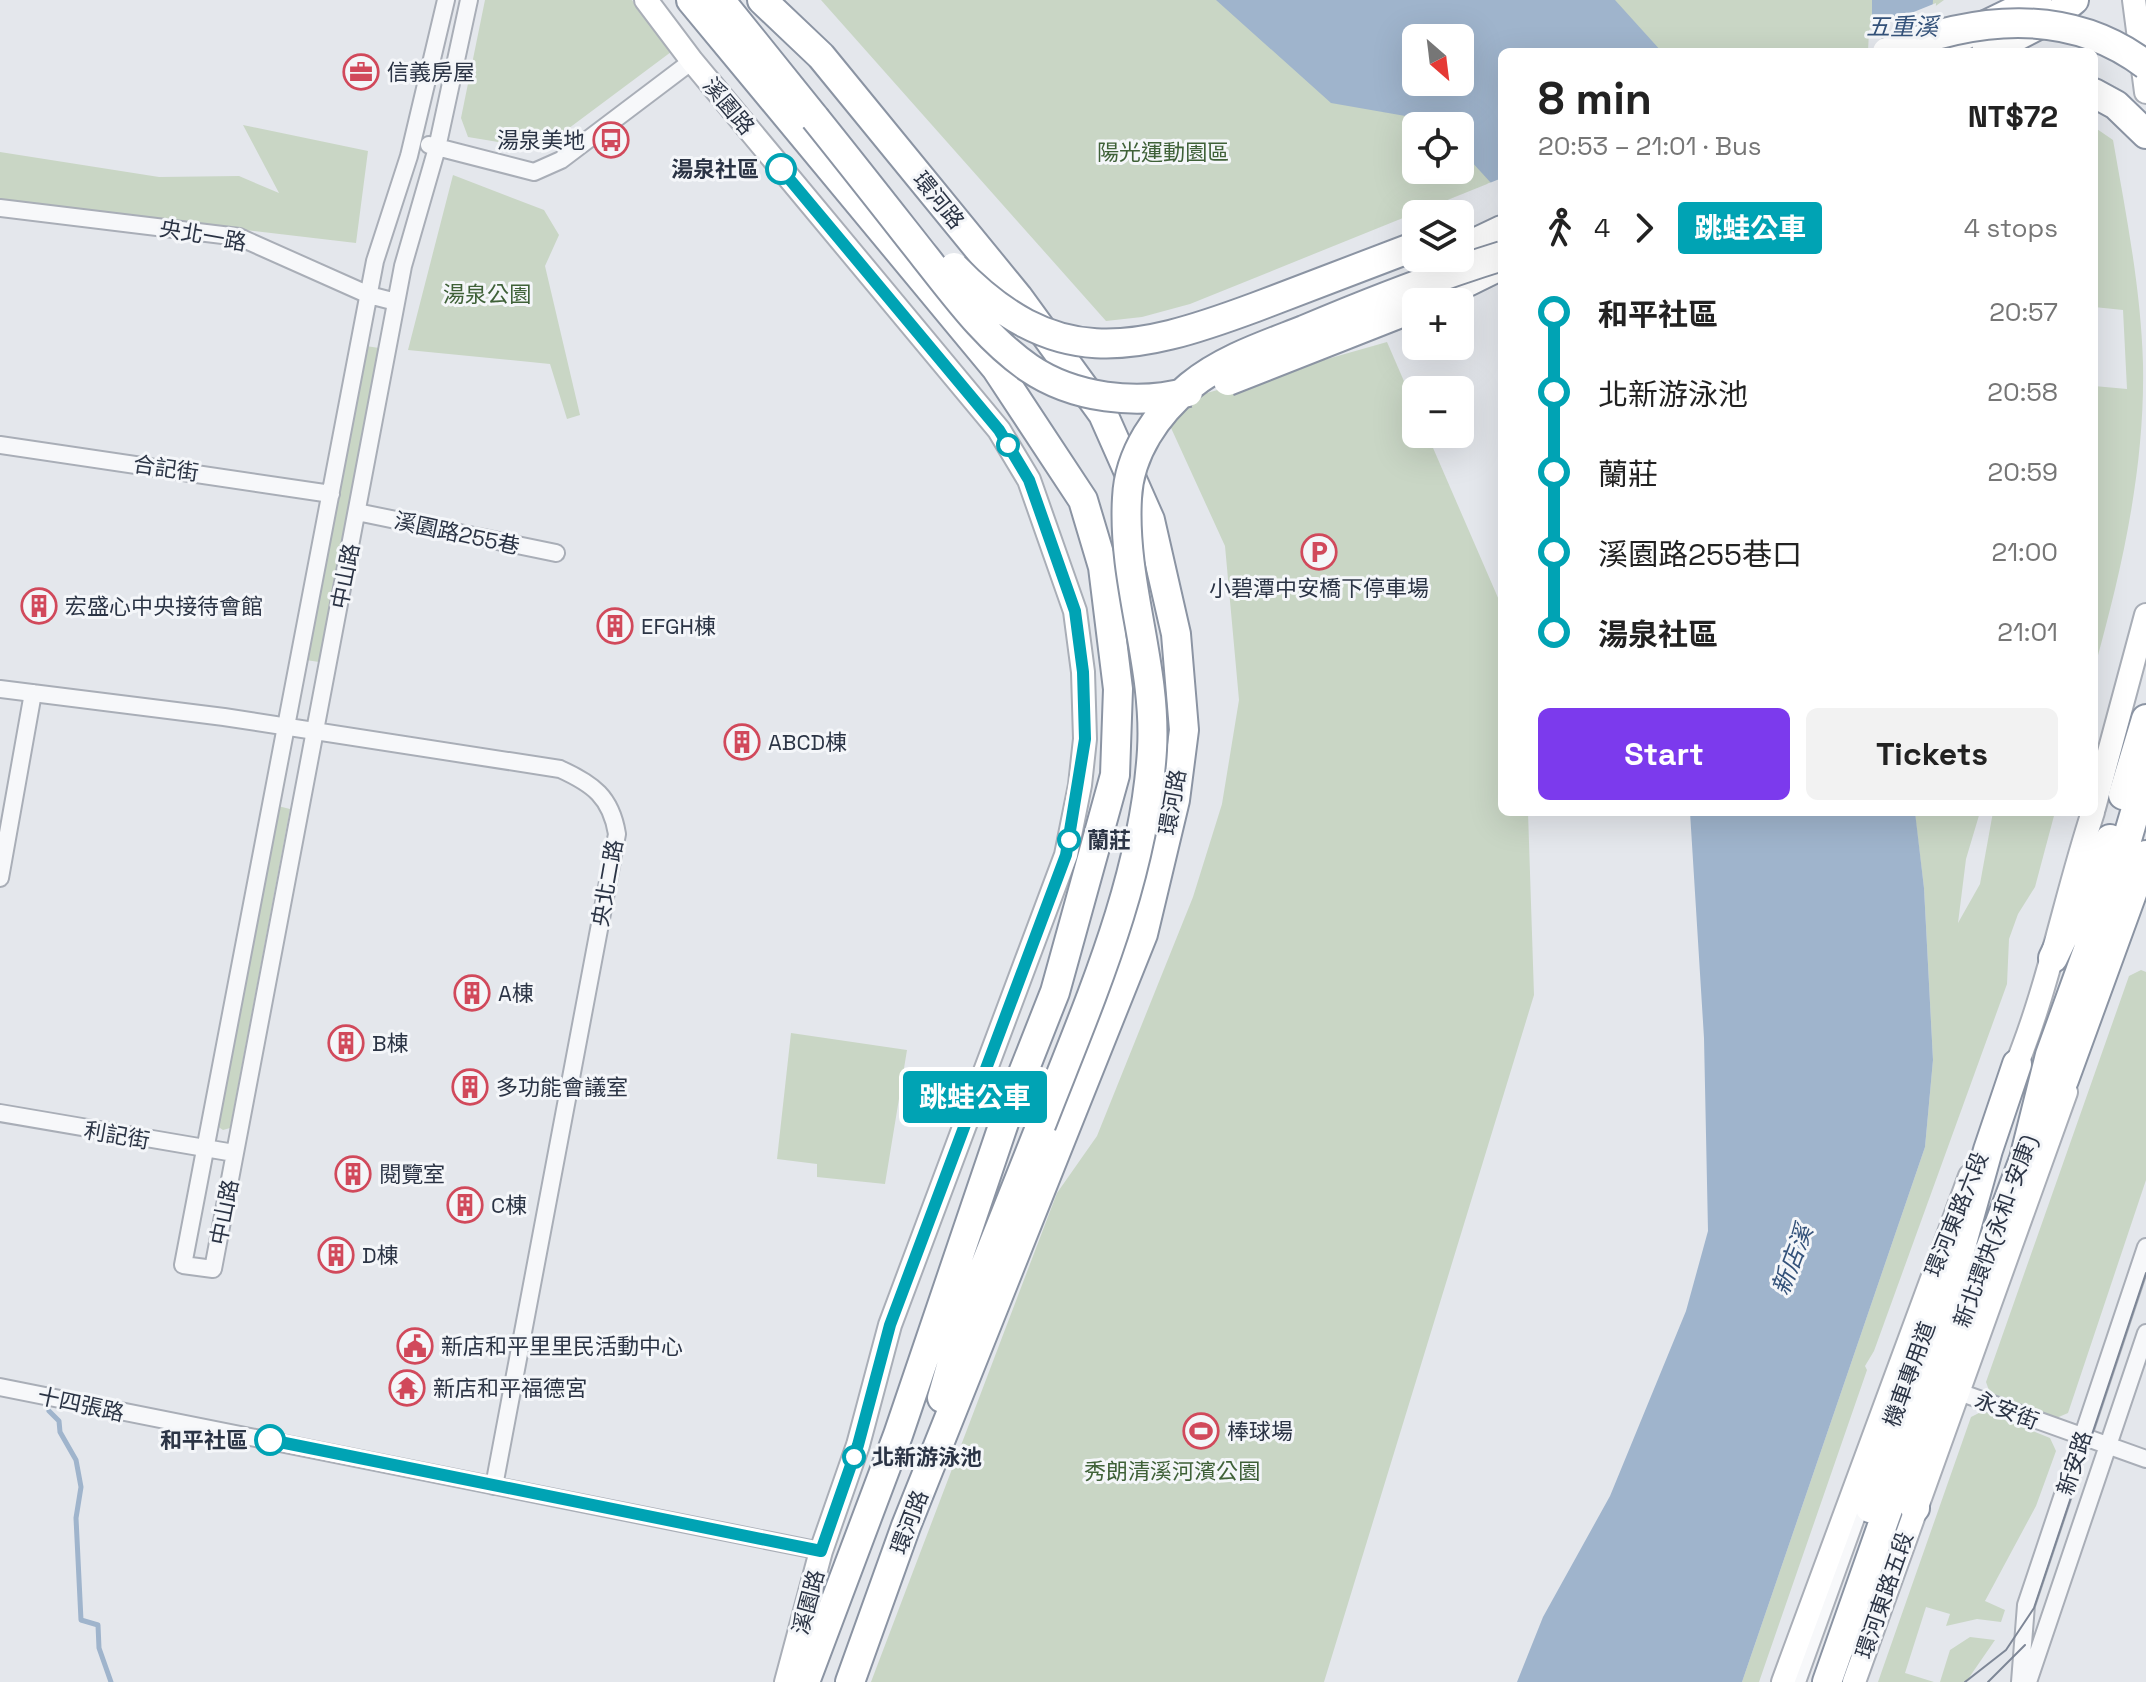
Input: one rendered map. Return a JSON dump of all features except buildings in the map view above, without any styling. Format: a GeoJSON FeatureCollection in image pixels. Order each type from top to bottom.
{"type":"FeatureCollection","features":[{"type":"Feature","properties":{"kind":"highway","name":"環河路"},"geometry":{"type":"LineString","coordinates":[[691,0],[996,368],[1083,500],[1103,567],[1118,689],[1115,775],[1055,992],[1008,1111],[898,1435],[805,1682]]}},
{"type":"Feature","properties":{"kind":"highway"},"geometry":{"type":"LineString","coordinates":[[720,0],[976,290],[999,309],[1063,340],[1094,344],[1163,339],[1402,251]]}},
{"type":"Feature","properties":{"kind":"highway"},"geometry":{"type":"LineString","coordinates":[[737,0],[986,332],[1030,369],[1067,386],[1132,399],[1180,394],[1263,368],[1402,313]]}},
{"type":"Feature","properties":{"kind":"highway","name":"環河路"},"geometry":{"type":"LineString","coordinates":[[762,0],[821,56],[1018,297],[1103,414],[1150,520],[1176,634],[1184,730],[1175,800],[1143,934],[906,1526],[850,1682]]}},
{"type":"Feature","properties":{"kind":"highway"},"geometry":{"type":"LineString","coordinates":[[778,0],[821,56]]}},
{"type":"Feature","properties":{"kind":"highway"},"geometry":{"type":"LineString","coordinates":[[1938,48],[2037,0]]}},
{"type":"Feature","properties":{"kind":"highway"},"geometry":{"type":"LineString","coordinates":[[1994,48],[2052,18],[2074,0]]}},
{"type":"Feature","properties":{"kind":"highway"},"geometry":{"type":"LineString","coordinates":[[1900,48],[1978,25],[2046,24],[2104,40],[2146,65]]}},
{"type":"Feature","properties":{"kind":"highway"},"geometry":{"type":"LineString","coordinates":[[2098,95],[2116,105],[2146,134]]}},
{"type":"Feature","properties":{"kind":"highway"},"geometry":{"type":"LineString","coordinates":[[1474,227],[1498,220]]}},
{"type":"Feature","properties":{"kind":"highway"},"geometry":{"type":"LineString","coordinates":[[1474,243],[1498,232]]}},
{"type":"Feature","properties":{"kind":"highway"},"geometry":{"type":"LineString","coordinates":[[898,1435],[1114,931],[1143,832],[1153,720],[1132,575],[1127,496],[1144,439],[1165,409],[1216,368],[1420,281],[1498,257]]}},
{"type":"Feature","properties":{"kind":"highway"},"geometry":{"type":"LineString","coordinates":[[1455,288],[1498,267]]}},
{"type":"Feature","properties":{"kind":"highway"},"geometry":{"type":"LineString","coordinates":[[906,1526],[965,1316],[1105,913],[1130,824],[1138,743],[1136,700],[1111,509],[1125,441],[1169,382],[1200,360],[1409,272]]}},
{"type":"Feature","properties":{"kind":"highway"},"geometry":{"type":"LineString","coordinates":[[2053,958],[2113,831],[2146,719]]}},
{"type":"Feature","properties":{"kind":"highway","name":"新北環快(永和-安康)"},"geometry":{"type":"LineString","coordinates":[[1827,1682],[1888,1509],[1912,1457],[2024,1159],[2050,1055],[2123,853],[2146,775]]}},
{"type":"Feature","properties":{"kind":"highway"},"geometry":{"type":"LineString","coordinates":[[2024,1159],[2064,1080],[2146,855]]}},
{"type":"Feature","properties":{"kind":"highway","name":"新北環快(永和-安康)"},"geometry":{"type":"LineString","coordinates":[[1808,1682],[1950,1286],[1988,1150],[2017,1064]]}},
{"type":"Feature","properties":{"kind":"highway"},"geometry":{"type":"LineString","coordinates":[[1912,1457],[1915,1508]]}},
{"type":"Feature","properties":{"kind":"main road","name":"溪園路"},"geometry":{"type":"LineString","coordinates":[[646,0],[692,61],[999,430],[1029,480],[1059,559],[1075,611],[1083,672],[1085,739],[1066,855],[890,1325],[858,1445],[821,1551],[786,1682]]}},
{"type":"Feature","properties":{"kind":"main road"},"geometry":{"type":"LineString","coordinates":[[2134,0],[2146,92]]}},
{"type":"Feature","properties":{"kind":"main road","name":"環河東路六段"},"geometry":{"type":"LineString","coordinates":[[2098,792],[2146,615]]}},
{"type":"Feature","properties":{"kind":"main road","name":"環河東路六段"},"geometry":{"type":"LineString","coordinates":[[1783,1682],[1948,1228],[2017,1064],[2053,958],[2071,880],[2091,816]]}},
{"type":"Feature","properties":{"kind":"main road"},"geometry":{"type":"LineString","coordinates":[[1915,1508],[2146,880]]}},
{"type":"Feature","properties":{"kind":"main road","name":"環河東路五段"},"geometry":{"type":"LineString","coordinates":[[1854,1682],[1915,1508]]}},
{"type":"Feature","properties":{"kind":"street","name":"中山路"},"geometry":{"type":"LineString","coordinates":[[446,0],[413,141],[375,261],[183,1265],[213,1269],[396,302],[437,148],[469,0]]}},
{"type":"Feature","properties":{"kind":"street","name":"溪園路"},"geometry":{"type":"LineString","coordinates":[[413,141],[534,172],[561,160],[692,61]]}},
{"type":"Feature","properties":{"kind":"street","name":"央北一路"},"geometry":{"type":"LineString","coordinates":[[0,208],[239,237],[369,295],[396,302]]}},
{"type":"Feature","properties":{"kind":"street","name":"合記街"},"geometry":{"type":"LineString","coordinates":[[0,445],[331,494]]}},
{"type":"Feature","properties":{"kind":"street","name":"溪園路255巷"},"geometry":{"type":"LineString","coordinates":[[357,512],[556,553]]}},
{"type":"Feature","properties":{"kind":"street","name":"央北二路"},"geometry":{"type":"LineString","coordinates":[[0,689],[560,769],[602,792],[613,812],[617,834],[494,1486]]}},
{"type":"Feature","properties":{"kind":"street"},"geometry":{"type":"LineString","coordinates":[[0,878],[33,693]]}},
{"type":"Feature","properties":{"kind":"street","name":"機車專用道"},"geometry":{"type":"LineString","coordinates":[[1797,1682],[2017,1064]]}},
{"type":"Feature","properties":{"kind":"street","name":"利記街"},"geometry":{"type":"LineString","coordinates":[[0,1113],[205,1151],[234,1153]]}},
{"type":"Feature","properties":{"kind":"street","name":"新安路"},"geometry":{"type":"LineString","coordinates":[[2020,1682],[2026,1605],[2146,1247]]}},
{"type":"Feature","properties":{"kind":"street","name":"新安路"},"geometry":{"type":"LineString","coordinates":[[2028,1682],[2146,1333]]}},
{"type":"Feature","properties":{"kind":"street","name":"十四張路"},"geometry":{"type":"LineString","coordinates":[[0,1387],[165,1422],[385,1461],[494,1486],[821,1551]]}},
{"type":"Feature","properties":{"kind":"street","name":"永安街"},"geometry":{"type":"LineString","coordinates":[[1959,1392],[2082,1439],[2146,1459]]}},
{"type":"Feature","properties":{"kind":"street"},"geometry":{"type":"LineString","coordinates":[[1839,1682],[1856,1629],[1883,1600]]}},
{"type":"Feature","properties":{"kind":"green space"},"geometry":{"type":"Polygon","coordinates":[[[485,0],[632,0],[671,52],[541,149],[468,137],[461,118],[485,0]]]}},
{"type":"Feature","properties":{"kind":"green space","name":"陽光運動園區"},"geometry":{"type":"Polygon","coordinates":[[[821,0],[1944,0],[1878,48],[1498,48],[1498,180],[1448,200],[1402,200],[1402,218],[1190,304],[1142,317],[1106,321],[821,0]]]}},
{"type":"Feature","properties":{"kind":"green space"},"geometry":{"type":"Polygon","coordinates":[[[243,125],[368,151],[356,243],[0,201],[0,152],[159,177],[239,176],[279,193],[243,125]]]}},
{"type":"Feature","properties":{"kind":"green space"},"geometry":{"type":"Polygon","coordinates":[[[2098,130],[2113,140],[2128,224],[2142,336],[2143,403],[2130,518],[2098,655],[2098,386],[2127,389],[2123,310],[2098,307],[2098,130]]]}},
{"type":"Feature","properties":{"kind":"green space","name":"湯泉公園"},"geometry":{"type":"Polygon","coordinates":[[[453,175],[544,210],[559,235],[545,266],[580,415],[567,419],[550,364],[408,350],[453,175]]]}},
{"type":"Feature","properties":{"kind":"green space","name":"秀朗清溪河濱公園"},"geometry":{"type":"Polygon","coordinates":[[[1387,342],[1402,377],[1402,448],[1433,448],[1498,598],[1498,816],[1528,816],[1534,995],[1324,1682],[871,1682],[1057,1193],[1097,1136],[1193,897],[1222,804],[1239,700],[1225,546],[1161,406],[1387,342]]]}},
{"type":"Feature","properties":{"kind":"green space"},"geometry":{"type":"Polygon","coordinates":[[[366,346],[379,348],[319,662],[306,660],[366,346]]]}},
{"type":"Feature","properties":{"kind":"green space"},"geometry":{"type":"Polygon","coordinates":[[[278,806],[290,809],[230,1128],[223,1130],[217,1126],[278,806]]]}},
{"type":"Feature","properties":{"kind":"green space"},"geometry":{"type":"Polygon","coordinates":[[[1915,816],[1979,816],[1966,859],[1958,923],[1980,884],[1992,816],[2054,816],[2035,887],[2018,914],[2009,939],[2007,984],[1874,1351],[1865,1366],[1867,1370],[1759,1682],[1742,1682],[1925,1147],[1933,1060],[1924,888],[1915,816]]]}},
{"type":"Feature","properties":{"kind":"green space"},"geometry":{"type":"Polygon","coordinates":[[[2141,970],[2146,972],[2146,1180],[2068,1413],[2054,1419],[1991,1396],[1986,1382],[2129,976],[2141,970]]]}},
{"type":"Feature","properties":{"kind":"green space"},"geometry":{"type":"Polygon","coordinates":[[[791,1033],[907,1050],[885,1184],[817,1177],[817,1164],[777,1159],[791,1033]]]}},
{"type":"Feature","properties":{"kind":"green space"},"geometry":{"type":"Polygon","coordinates":[[[1983,1411],[2050,1438],[2056,1451],[2036,1506],[1985,1601],[2005,1610],[2001,1622],[1977,1619],[1946,1626],[1950,1614],[1926,1607],[1905,1673],[1934,1682],[1878,1682],[1971,1417],[1983,1411]]]}},
{"type":"Feature","properties":{"kind":"green space"},"geometry":{"type":"Polygon","coordinates":[[[1970,1637],[1995,1640],[1966,1682],[1940,1682],[1950,1650],[1970,1637]]]}},
{"type":"Feature","properties":{"kind":"water"},"geometry":{"type":"Polygon","coordinates":[[[1216,0],[1615,0],[1658,48],[1498,48],[1498,196],[1474,164],[1474,112],[1402,112],[1402,115],[1331,103],[1216,0]]]}},
{"type":"Feature","properties":{"kind":"water","name":"五重溪"},"geometry":{"type":"Polygon","coordinates":[[[1872,0],[1933,0],[1930,48],[1872,48],[1872,0]]]}},
{"type":"Feature","properties":{"kind":"water","name":"新店溪"},"geometry":{"type":"Polygon","coordinates":[[[1690,816],[1915,816],[1924,888],[1933,1060],[1925,1147],[1742,1682],[1517,1682],[1543,1617],[1610,1496],[1686,1311],[1708,1231],[1704,1038],[1690,816]]]}},
{"type":"Feature","properties":{"kind":"pier"},"geometry":{"type":"Polygon","coordinates":[[[1936,3],[1934,48],[1868,48],[1869,30],[1936,3]]]}},
{"type":"Feature","properties":{"kind":"pier"},"geometry":{"type":"Polygon","coordinates":[[[1498,180],[1498,201],[1487,184],[1498,180]]]}},
{"type":"Feature","properties":{"kind":"waterway"},"geometry":{"type":"LineString","coordinates":[[49,1411],[59,1421],[60,1432],[76,1460],[81,1487],[76,1518],[81,1620],[98,1625],[99,1648],[111,1682]]}},
{"type":"Feature","properties":{"kind":"tram line"},"geometry":{"type":"LineString","coordinates":[[1965,1682],[2006,1650],[2034,1608],[2146,1273]]}},
{"type":"Feature","properties":{"kind":"tram line"},"geometry":{"type":"LineString","coordinates":[[1988,1682],[2025,1645]]}},
{"type":"Feature","properties":{"kind":"bus line","name":"跳蛙公車"},"geometry":{"type":"LineString","coordinates":[[270,1440],[821,1551],[858,1445],[890,1325],[1066,855],[1080,785],[1085,739],[1083,672],[1075,611],[1029,480],[999,430],[781,169]]}},
{"type":"Feature","properties":{"kind":"place","name":"信義房屋"},"geometry":{"type":"Point","coordinates":[361,72]}},
{"type":"Feature","properties":{"kind":"place","name":"湯泉美地"},"geometry":{"type":"Point","coordinates":[611,140]}},
{"type":"Feature","properties":{"kind":"place","name":"湯泉社區"},"geometry":{"type":"Point","coordinates":[781,169]}},
{"type":"Feature","properties":{"kind":"place","name":"小碧潭中安橋下停車場"},"geometry":{"type":"Point","coordinates":[1319,552]}},
{"type":"Feature","properties":{"kind":"place","name":"宏盛心中央接待會館"},"geometry":{"type":"Point","coordinates":[39,606]}},
{"type":"Feature","properties":{"kind":"place","name":"EFGH棟"},"geometry":{"type":"Point","coordinates":[615,626]}},
{"type":"Feature","properties":{"kind":"place","name":"ABCD棟"},"geometry":{"type":"Point","coordinates":[742,742]}},
{"type":"Feature","properties":{"kind":"place","name":"蘭莊"},"geometry":{"type":"Point","coordinates":[1069,840]}},
{"type":"Feature","properties":{"kind":"place","name":"A棟"},"geometry":{"type":"Point","coordinates":[472,993]}},
{"type":"Feature","properties":{"kind":"place","name":"B棟"},"geometry":{"type":"Point","coordinates":[346,1043]}},
{"type":"Feature","properties":{"kind":"place","name":"多功能會議室"},"geometry":{"type":"Point","coordinates":[470,1087]}},
{"type":"Feature","properties":{"kind":"place","name":"閱覽室"},"geometry":{"type":"Point","coordinates":[353,1174]}},
{"type":"Feature","properties":{"kind":"place","name":"C棟"},"geometry":{"type":"Point","coordinates":[465,1205]}},
{"type":"Feature","properties":{"kind":"place","name":"D棟"},"geometry":{"type":"Point","coordinates":[336,1255]}},
{"type":"Feature","properties":{"kind":"place","name":"新店和平里里民活動中心"},"geometry":{"type":"Point","coordinates":[415,1346]}},
{"type":"Feature","properties":{"kind":"place","name":"新店和平福德宮"},"geometry":{"type":"Point","coordinates":[407,1388]}},
{"type":"Feature","properties":{"kind":"place","name":"棒球場"},"geometry":{"type":"Point","coordinates":[1201,1431]}},
{"type":"Feature","properties":{"kind":"place","name":"和平社區"},"geometry":{"type":"Point","coordinates":[270,1440]}},
{"type":"Feature","properties":{"kind":"place","name":"北新游泳池"},"geometry":{"type":"Point","coordinates":[854,1457]}}]}
